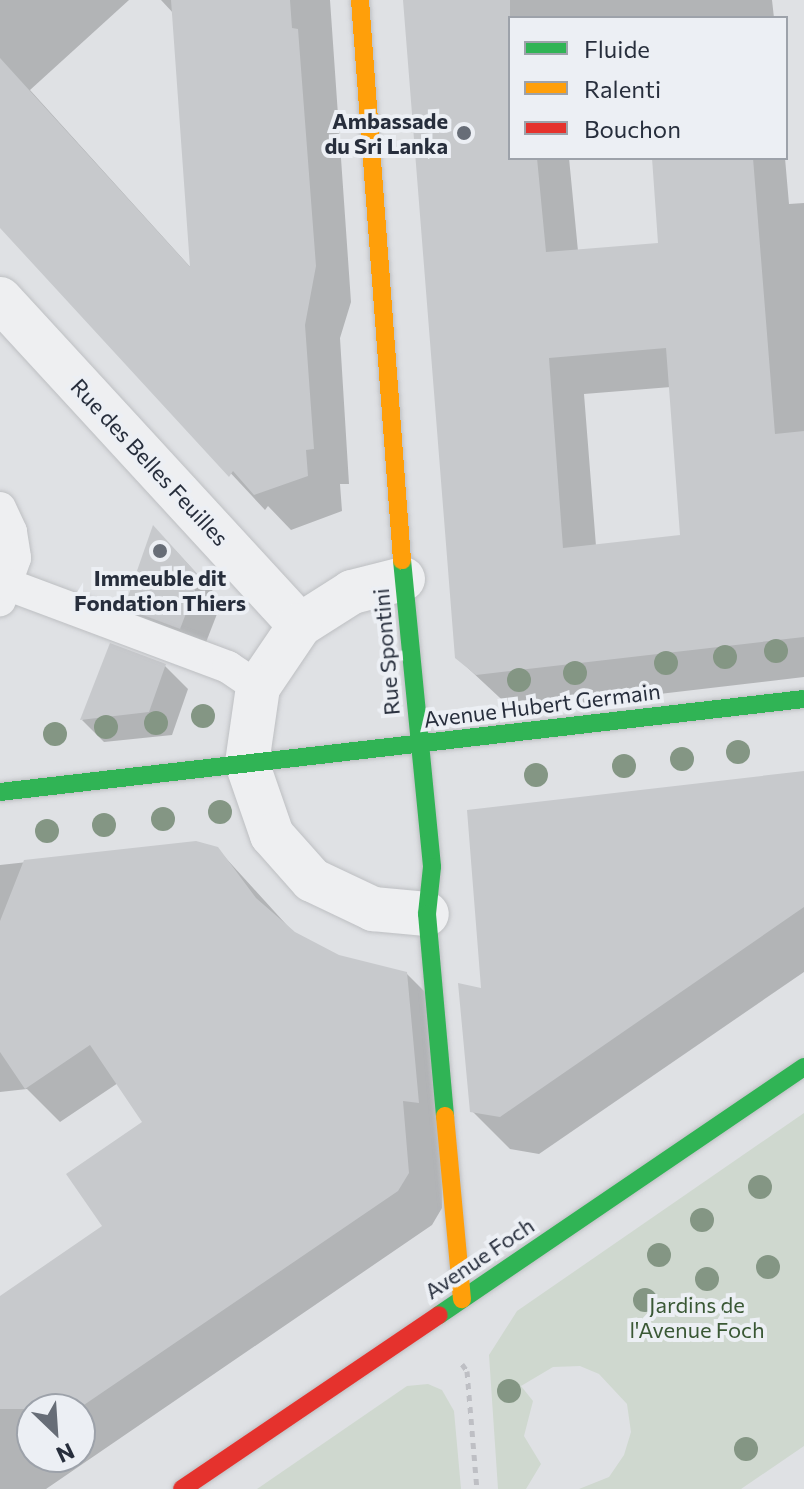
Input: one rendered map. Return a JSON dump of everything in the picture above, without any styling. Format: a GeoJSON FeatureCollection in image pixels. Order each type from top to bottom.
{"type":"FeatureCollection","features":[{"type":"Feature","properties":{"kind":"street","name":"Rue Spontini"},"geometry":{"type":"LineString","coordinates":[[360,0],[403,579],[432,867],[427,914],[462,1299]]}},
{"type":"Feature","properties":{"kind":"street","name":"Rue des Belles Feuilles"},"geometry":{"type":"LineString","coordinates":[[0,299],[300,625]]}},
{"type":"Feature","properties":{"kind":"street"},"geometry":{"type":"LineString","coordinates":[[403,579],[352,592],[300,625],[258,687],[247,763],[272,835],[312,880],[373,909],[427,914]]}},
{"type":"Feature","properties":{"kind":"street","name":"Avenue Hubert Germain"},"geometry":{"type":"LineString","coordinates":[[0,792],[804,699]]}},
{"type":"Feature","properties":{"kind":"street","name":"Avenue Foch"},"geometry":{"type":"LineString","coordinates":[[182,1489],[804,1067]]}},
{"type":"Feature","properties":{"kind":"lane"},"geometry":{"type":"LineString","coordinates":[[0,508],[11,532],[15,558],[4,593],[228,667],[258,687]]}},
{"type":"Feature","properties":{"kind":"path"},"geometry":{"type":"LineString","coordinates":[[459,1360],[467,1371],[477,1489]]}},
{"type":"Feature","properties":{"kind":"green space","name":"Jardins de l'Avenue Foch"},"geometry":{"type":"Polygon","coordinates":[[[804,1113],[804,1446],[741,1489],[579,1489],[609,1477],[624,1455],[631,1432],[627,1404],[599,1374],[580,1366],[553,1367],[521,1386],[533,1401],[524,1436],[541,1464],[526,1489],[498,1489],[489,1355],[517,1311],[804,1113]]]}},
{"type":"Feature","properties":{"kind":"green space"},"geometry":{"type":"Polygon","coordinates":[[[428,1384],[442,1390],[454,1411],[461,1489],[257,1489],[407,1386],[428,1384]]]}},
{"type":"Feature","properties":{"kind":"building"},"geometry":{"type":"Polygon","coordinates":[[[171,0],[290,0],[292,28],[298,29],[316,266],[305,325],[314,449],[306,450],[308,476],[254,495],[233,471],[229,477],[0,228],[0,58],[190,267],[171,0]]]}},
{"type":"Feature","properties":{"kind":"building"},"geometry":{"type":"Polygon","coordinates":[[[403,0],[510,0],[508,160],[537,160],[546,252],[658,243],[652,160],[753,160],[775,434],[804,431],[804,637],[476,675],[455,658],[403,0]],[[666,348],[549,358],[563,548],[680,535],[666,348]]]}},
{"type":"Feature","properties":{"kind":"building","name":"Immeuble dit Fondation Thiers"},"geometry":{"type":"Polygon","coordinates":[[[153,525],[200,577],[180,629],[124,608],[153,525]]]}},
{"type":"Feature","properties":{"kind":"building"},"geometry":{"type":"Polygon","coordinates":[[[110,643],[166,664],[149,712],[80,720],[110,643]]]}},
{"type":"Feature","properties":{"kind":"building"},"geometry":{"type":"Polygon","coordinates":[[[804,771],[804,907],[500,1117],[470,1112],[458,983],[481,988],[467,810],[804,771]]]}},
{"type":"Feature","properties":{"kind":"building"},"geometry":{"type":"Polygon","coordinates":[[[196,841],[218,847],[256,898],[295,932],[339,955],[407,972],[419,1103],[403,1101],[409,1173],[398,1191],[96,1397],[96,1393],[16,1393],[16,1409],[0,1409],[0,1296],[102,1226],[66,1174],[142,1122],[90,1045],[25,1089],[0,1052],[0,921],[24,860],[196,841]]]}},
{"type":"Feature","properties":{"kind":"traffic: fast"},"geometry":{"type":"LineString","coordinates":[[402,560],[432,867],[427,914],[445,1116]]}},
{"type":"Feature","properties":{"kind":"traffic: fast"},"geometry":{"type":"LineString","coordinates":[[0,792],[804,699]]}},
{"type":"Feature","properties":{"kind":"traffic: fast"},"geometry":{"type":"LineString","coordinates":[[439,1315],[804,1067]]}},
{"type":"Feature","properties":{"kind":"traffic: slow"},"geometry":{"type":"LineString","coordinates":[[360,0],[402,560]]}},
{"type":"Feature","properties":{"kind":"traffic: slow"},"geometry":{"type":"LineString","coordinates":[[445,1116],[462,1299]]}},
{"type":"Feature","properties":{"kind":"traffic: jam"},"geometry":{"type":"LineString","coordinates":[[182,1489],[439,1315]]}},
{"type":"Feature","properties":{"kind":"place","name":"Ambassade du Sri Lanka"},"geometry":{"type":"Point","coordinates":[464,133]}},
{"type":"Feature","properties":{"kind":"place","name":"Immeuble dit Fondation Thiers"},"geometry":{"type":"Point","coordinates":[160,551]}}]}
